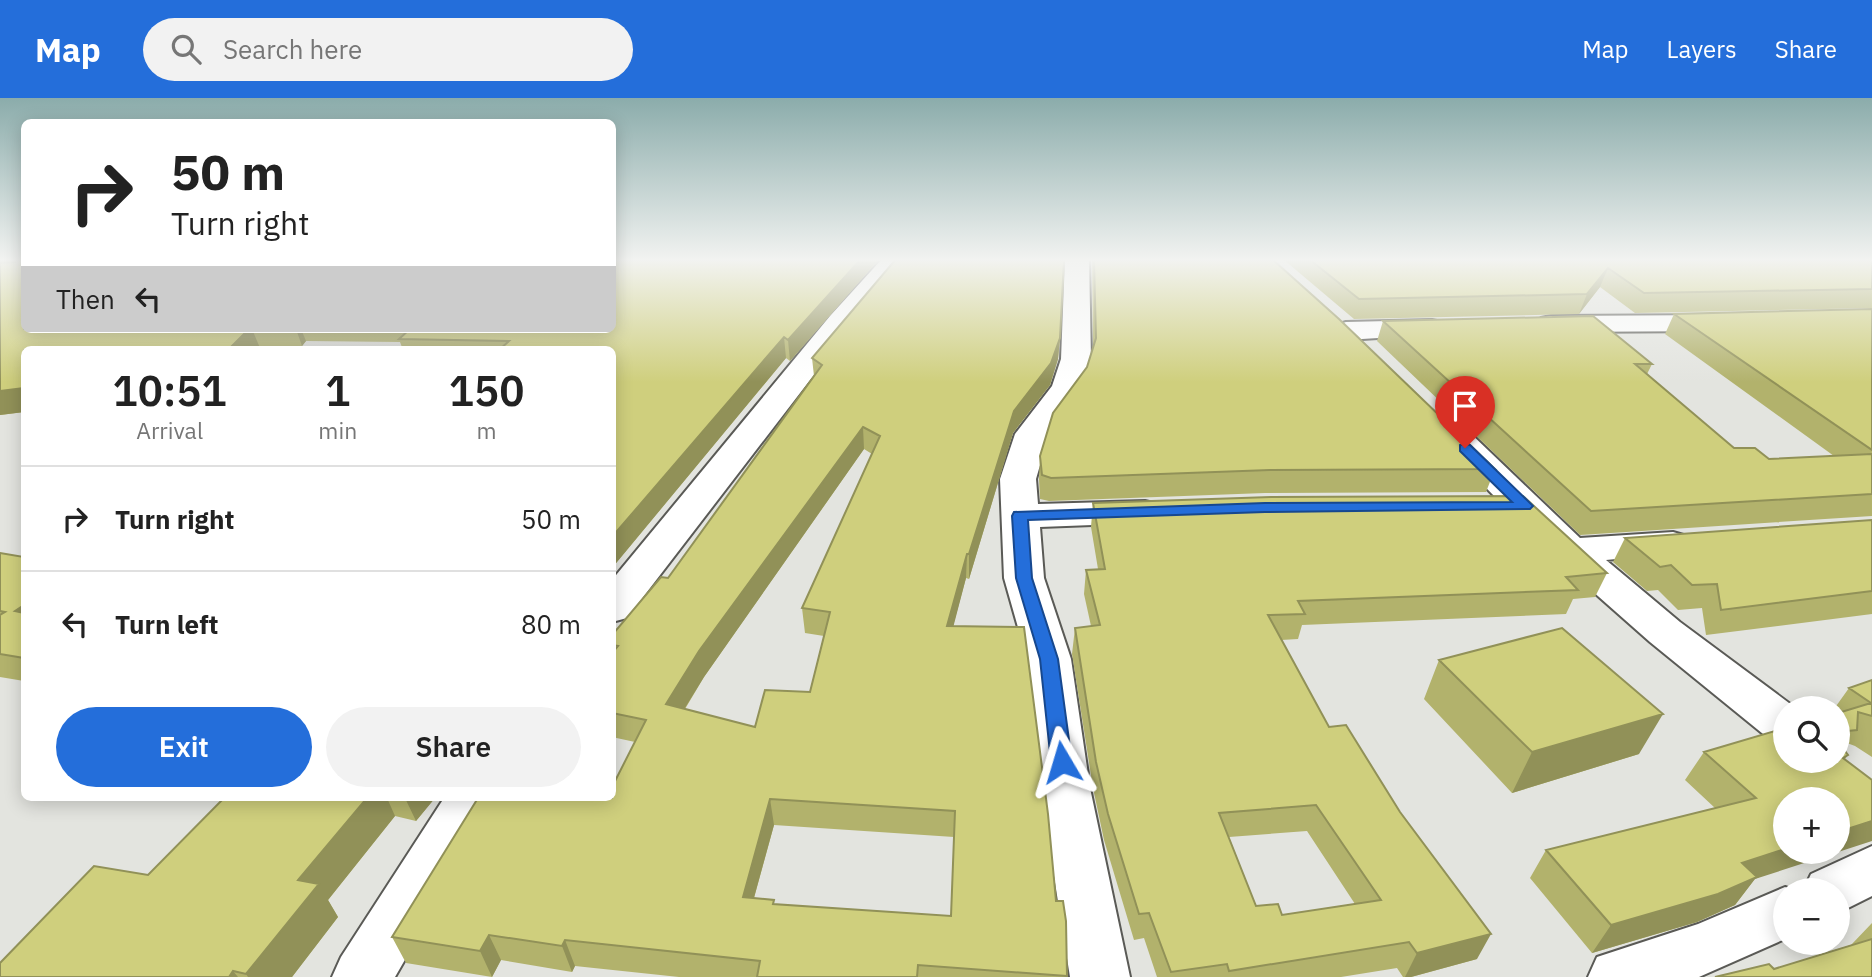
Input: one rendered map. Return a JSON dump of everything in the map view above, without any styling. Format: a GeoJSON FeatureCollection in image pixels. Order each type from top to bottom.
{"type":"FeatureCollection","features":[{"type":"Feature","properties":{"kind":"street"},"geometry":{"type":"LineString","coordinates":[[616,603],[860,300]]}},
{"type":"Feature","properties":{"kind":"street"},"geometry":{"type":"LineString","coordinates":[[1077,300],[1076,359],[1067,387],[1032,434],[1018,479],[1024,578],[1049,659],[1065,788],[1100,977]]}},
{"type":"Feature","properties":{"kind":"street"},"geometry":{"type":"LineString","coordinates":[[1376,360],[1336,322],[1457,327]]}},
{"type":"Feature","properties":{"kind":"street"},"geometry":{"type":"LineString","coordinates":[[1526,325],[1744,323]]}},
{"type":"Feature","properties":{"kind":"street"},"geometry":{"type":"LineString","coordinates":[[1436,419],[1570,551],[1665,632],[1773,716]]}},
{"type":"Feature","properties":{"kind":"street"},"geometry":{"type":"LineString","coordinates":[[1484,506],[1525,506]]}},
{"type":"Feature","properties":{"kind":"street"},"geometry":{"type":"LineString","coordinates":[[1020,516],[1183,510]]}},
{"type":"Feature","properties":{"kind":"street"},"geometry":{"type":"LineString","coordinates":[[1570,551],[1707,541]]}},
{"type":"Feature","properties":{"kind":"street"},"geometry":{"type":"LineString","coordinates":[[362,977],[470,801]]}},
{"type":"Feature","properties":{"kind":"street"},"geometry":{"type":"LineString","coordinates":[[1850,881],[1872,869]]}},
{"type":"Feature","properties":{"kind":"street"},"geometry":{"type":"LineString","coordinates":[[1618,977],[1708,947],[1773,917]]}},
{"type":"Feature","properties":{"kind":"building"},"geometry":{"type":"Polygon","coordinates":[[[0,300],[21,300],[21,333],[245,333],[232,346],[21,346],[21,388],[0,391],[0,300]]]}},
{"type":"Feature","properties":{"kind":"building"},"geometry":{"type":"Polygon","coordinates":[[[616,300],[824,300],[788,340],[784,337],[616,532],[616,346],[503,346],[509,341],[399,339],[406,333],[616,333],[616,300]]]}},
{"type":"Feature","properties":{"kind":"building"},"geometry":{"type":"Polygon","coordinates":[[[861,300],[1062,300],[1060,338],[1051,363],[1014,411],[967,554],[947,626],[1024,627],[1048,814],[1056,901],[1063,901],[1066,921],[1067,976],[918,965],[917,977],[757,977],[760,961],[565,940],[562,946],[489,935],[480,951],[392,937],[476,801],[616,801],[616,779],[646,720],[616,714],[616,630],[661,577],[668,578],[822,365],[812,358],[861,300]],[[863,427],[699,651],[666,704],[755,727],[765,690],[810,692],[830,612],[802,608],[880,436],[863,427]],[[770,799],[743,897],[774,900],[773,904],[951,916],[955,811],[770,799]]]}},
{"type":"Feature","properties":{"kind":"building"},"geometry":{"type":"Polygon","coordinates":[[[1095,300],[1318,300],[1495,469],[1270,470],[1051,478],[1042,475],[1040,456],[1053,413],[1087,367],[1096,338],[1095,300]]]}},
{"type":"Feature","properties":{"kind":"building"},"geometry":{"type":"Polygon","coordinates":[[[1872,309],[1872,450],[1674,314],[1872,309]]]}},
{"type":"Feature","properties":{"kind":"building"},"geometry":{"type":"Polygon","coordinates":[[[1593,316],[1652,364],[1635,364],[1734,448],[1755,448],[1769,459],[1872,454],[1872,494],[1591,511],[1383,321],[1593,316]]]}},
{"type":"Feature","properties":{"kind":"building"},"geometry":{"type":"Polygon","coordinates":[[[1523,496],[1607,573],[1566,577],[1578,590],[1298,601],[1305,614],[1268,615],[1329,727],[1346,725],[1400,812],[1491,934],[1417,953],[1409,942],[1229,971],[1227,964],[1171,972],[1149,913],[1139,914],[1108,814],[1096,762],[1075,628],[1100,625],[1086,570],[1105,569],[1093,503],[1271,497],[1523,496]],[[1316,805],[1219,813],[1256,906],[1278,904],[1282,915],[1381,900],[1316,805]]]}},
{"type":"Feature","properties":{"kind":"building"},"geometry":{"type":"Polygon","coordinates":[[[1872,520],[1872,591],[1721,610],[1717,584],[1692,585],[1671,565],[1660,567],[1625,538],[1872,520]]]}},
{"type":"Feature","properties":{"kind":"building"},"geometry":{"type":"Polygon","coordinates":[[[0,553],[21,556],[21,607],[15,611],[21,612],[21,658],[0,654],[0,615],[5,612],[0,611],[0,553]]]}},
{"type":"Feature","properties":{"kind":"building"},"geometry":{"type":"Polygon","coordinates":[[[1562,628],[1663,714],[1532,752],[1439,660],[1562,628]]]}},
{"type":"Feature","properties":{"kind":"building"},"geometry":{"type":"Polygon","coordinates":[[[1872,680],[1872,716],[1858,712],[1857,730],[1850,731],[1850,709],[1871,703],[1849,688],[1872,680]]]}},
{"type":"Feature","properties":{"kind":"building"},"geometry":{"type":"Polygon","coordinates":[[[1773,732],[1773,773],[1850,773],[1850,763],[1872,780],[1872,821],[1850,828],[1850,787],[1773,787],[1773,853],[1742,863],[1757,877],[1718,894],[1611,925],[1546,850],[1756,798],[1704,752],[1773,732]]]}},
{"type":"Feature","properties":{"kind":"building"},"geometry":{"type":"Polygon","coordinates":[[[221,801],[364,801],[298,880],[319,884],[246,974],[233,971],[229,977],[0,977],[0,963],[94,866],[148,875],[221,801]]]}},
{"type":"Feature","properties":{"kind":"building"},"geometry":{"type":"Polygon","coordinates":[[[1872,939],[1872,977],[1715,977],[1769,964],[1774,969],[1820,955],[1850,955],[1850,946],[1872,939]]]}},
{"type":"Feature","properties":{"kind":"route"},"geometry":{"type":"LineString","coordinates":[[1062,762],[1049,659],[1024,578],[1020,516],[1265,508],[1525,506],[1465,448]]}}]}
